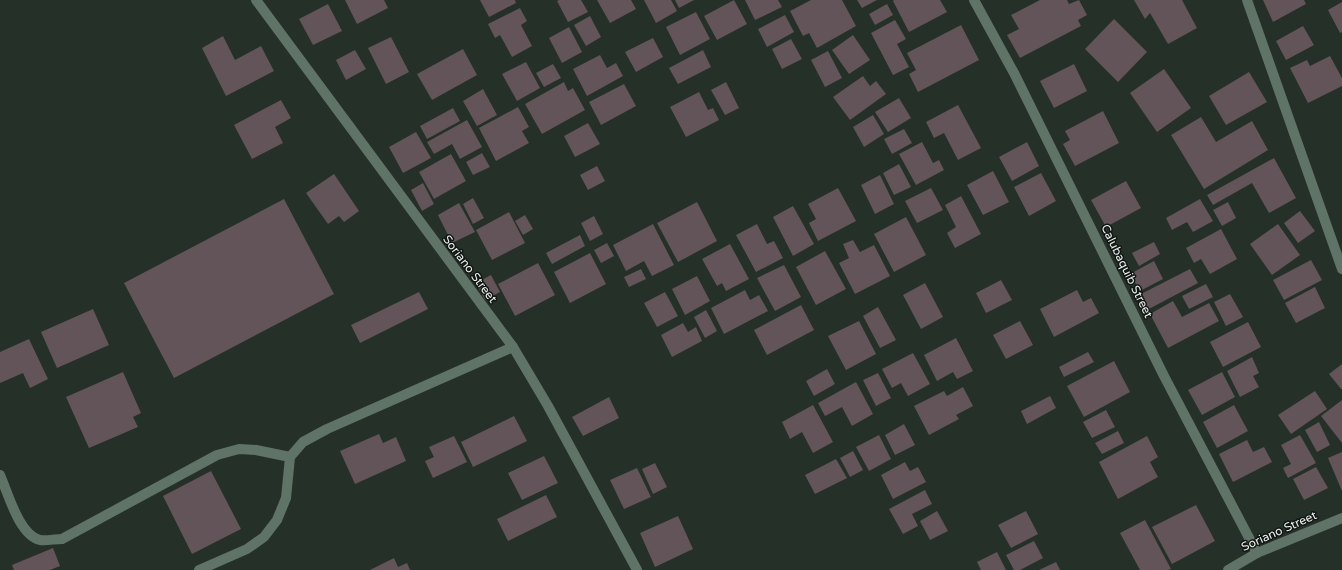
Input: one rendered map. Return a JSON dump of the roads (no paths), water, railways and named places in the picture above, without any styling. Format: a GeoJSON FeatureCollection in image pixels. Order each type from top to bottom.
{"type":"FeatureCollection","features":[{"type":"Feature","properties":{"kind":"street","name":"Soriano Street"},"geometry":{"type":"LineString","coordinates":[[256,0],[513,347],[552,413],[637,570]]}},
{"type":"Feature","properties":{"kind":"street","name":"Calubaquib Street"},"geometry":{"type":"LineString","coordinates":[[974,0],[1014,73],[1164,376],[1257,553]]}},
{"type":"Feature","properties":{"kind":"street"},"geometry":{"type":"LineString","coordinates":[[1247,0],[1342,268]]}},
{"type":"Feature","properties":{"kind":"street"},"geometry":{"type":"LineString","coordinates":[[199,570],[247,549],[264,537],[278,520],[286,498],[290,458],[303,442],[327,429],[513,347]]}},
{"type":"Feature","properties":{"kind":"street"},"geometry":{"type":"LineString","coordinates":[[0,475],[19,520],[29,534],[40,540],[62,539],[217,455],[239,449],[256,450],[290,458]]}},
{"type":"Feature","properties":{"kind":"street","name":"Soriano Street"},"geometry":{"type":"LineString","coordinates":[[1228,570],[1257,553],[1342,518]]}}]}
